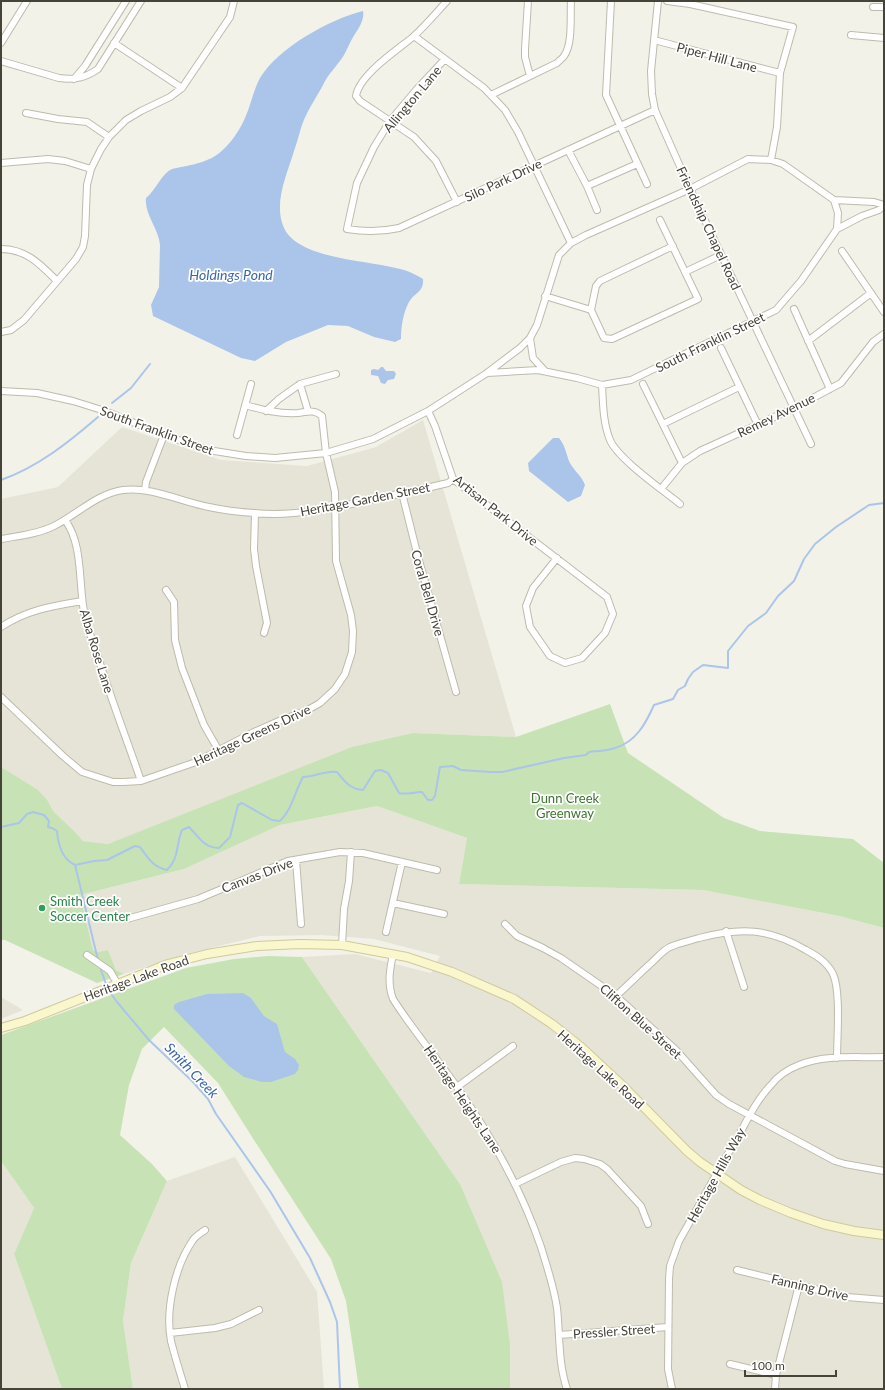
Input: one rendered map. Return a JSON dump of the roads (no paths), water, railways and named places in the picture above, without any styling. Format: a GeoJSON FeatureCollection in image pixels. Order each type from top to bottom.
{"type":"FeatureCollection","features":[{"type":"Feature","properties":{"kind":"main road","name":"Heritage Lake Road"},"geometry":{"type":"LineString","coordinates":[[1,1028],[25,1021],[117,983],[168,964],[207,954],[278,944],[342,945],[407,957],[452,972],[514,999],[552,1024],[582,1047],[687,1151],[741,1190],[790,1213],[823,1224],[854,1231],[884,1235]]}},
{"type":"Feature","properties":{"kind":"street"},"geometry":{"type":"LineString","coordinates":[[1,43],[27,1]]}},
{"type":"Feature","properties":{"kind":"street"},"geometry":{"type":"LineString","coordinates":[[74,79],[85,66],[126,1]]}},
{"type":"Feature","properties":{"kind":"street"},"geometry":{"type":"LineString","coordinates":[[1,61],[59,78],[74,79],[88,76],[98,69],[141,1]]}},
{"type":"Feature","properties":{"kind":"street"},"geometry":{"type":"LineString","coordinates":[[1,332],[11,330],[17,326],[76,259],[83,248],[85,236],[87,185],[91,169],[109,136],[126,120],[170,97],[182,88],[230,17],[234,1]]}},
{"type":"Feature","properties":{"kind":"street"},"geometry":{"type":"LineString","coordinates":[[447,1],[414,36],[380,64],[366,78],[357,89],[356,96],[360,102],[414,137],[436,160],[456,202]]}},
{"type":"Feature","properties":{"kind":"street"},"geometry":{"type":"LineString","coordinates":[[528,1],[524,49],[530,76]]}},
{"type":"Feature","properties":{"kind":"street"},"geometry":{"type":"LineString","coordinates":[[491,95],[557,63],[564,56],[568,49],[570,38],[571,1]]}},
{"type":"Feature","properties":{"kind":"street"},"geometry":{"type":"LineString","coordinates":[[611,1],[606,95],[647,184]]}},
{"type":"Feature","properties":{"kind":"street","name":"Friendship Chapel Road"},"geometry":{"type":"LineString","coordinates":[[658,1],[651,71],[652,94],[655,110],[752,322],[811,444]]}},
{"type":"Feature","properties":{"kind":"street"},"geometry":{"type":"LineString","coordinates":[[667,1],[690,4],[792,26],[780,73],[777,127],[771,160]]}},
{"type":"Feature","properties":{"kind":"street"},"geometry":{"type":"LineString","coordinates":[[873,7],[884,8]]}},
{"type":"Feature","properties":{"kind":"street"},"geometry":{"type":"LineString","coordinates":[[851,35],[884,38]]}},
{"type":"Feature","properties":{"kind":"street"},"geometry":{"type":"LineString","coordinates":[[414,36],[484,88],[505,110],[518,132],[572,243]]}},
{"type":"Feature","properties":{"kind":"street","name":"Piper Hill Lane"},"geometry":{"type":"LineString","coordinates":[[654,40],[780,73]]}},
{"type":"Feature","properties":{"kind":"street"},"geometry":{"type":"LineString","coordinates":[[114,43],[182,88]]}},
{"type":"Feature","properties":{"kind":"street","name":"Allington Lane"},"geometry":{"type":"LineString","coordinates":[[347,229],[357,183],[374,147],[390,121],[445,59]]}},
{"type":"Feature","properties":{"kind":"street","name":"Silo Park Drive"},"geometry":{"type":"LineString","coordinates":[[347,229],[384,232],[399,228],[655,110]]}},
{"type":"Feature","properties":{"kind":"street"},"geometry":{"type":"LineString","coordinates":[[26,113],[58,119],[87,122],[109,136]]}},
{"type":"Feature","properties":{"kind":"street"},"geometry":{"type":"LineString","coordinates":[[568,150],[597,210]]}},
{"type":"Feature","properties":{"kind":"street"},"geometry":{"type":"LineString","coordinates":[[1,163],[48,159],[65,161],[91,169]]}},
{"type":"Feature","properties":{"kind":"street","name":"South Franklin Street"},"geometry":{"type":"LineString","coordinates":[[1,391],[37,393],[73,401],[105,411],[164,435],[208,450],[246,456],[275,458],[326,453],[374,439],[428,411],[487,373],[530,338],[537,325],[558,255],[572,243],[586,235],[690,189],[748,159],[771,160],[783,164],[834,200],[874,202],[884,205],[879,210],[862,216],[837,229],[801,281],[776,310],[631,380],[602,385],[538,370],[487,373]]}},
{"type":"Feature","properties":{"kind":"street"},"geometry":{"type":"LineString","coordinates":[[586,186],[637,164]]}},
{"type":"Feature","properties":{"kind":"street"},"geometry":{"type":"LineString","coordinates":[[834,200],[838,213],[837,229]]}},
{"type":"Feature","properties":{"kind":"street"},"geometry":{"type":"LineString","coordinates":[[660,220],[673,246],[698,299],[612,339],[604,338],[591,310],[596,286],[600,281],[673,246]]}},
{"type":"Feature","properties":{"kind":"street"},"geometry":{"type":"LineString","coordinates":[[1,249],[12,249],[25,254],[39,264],[57,281]]}},
{"type":"Feature","properties":{"kind":"street"},"geometry":{"type":"LineString","coordinates":[[842,251],[884,312]]}},
{"type":"Feature","properties":{"kind":"street"},"geometry":{"type":"LineString","coordinates":[[685,272],[721,255]]}},
{"type":"Feature","properties":{"kind":"street"},"geometry":{"type":"LineString","coordinates":[[808,341],[871,293]]}},
{"type":"Feature","properties":{"kind":"street"},"geometry":{"type":"LineString","coordinates":[[545,296],[591,310]]}},
{"type":"Feature","properties":{"kind":"street"},"geometry":{"type":"LineString","coordinates":[[794,309],[830,389]]}},
{"type":"Feature","properties":{"kind":"street","name":"Remey Avenue"},"geometry":{"type":"LineString","coordinates":[[661,489],[682,463],[700,451],[794,408],[841,383],[873,342],[884,334]]}},
{"type":"Feature","properties":{"kind":"street"},"geometry":{"type":"LineString","coordinates":[[530,338],[533,358],[545,371]]}},
{"type":"Feature","properties":{"kind":"street"},"geometry":{"type":"LineString","coordinates":[[721,348],[758,425]]}},
{"type":"Feature","properties":{"kind":"street"},"geometry":{"type":"LineString","coordinates":[[266,411],[279,399],[300,384],[336,374]]}},
{"type":"Feature","properties":{"kind":"street"},"geometry":{"type":"LineString","coordinates":[[237,435],[251,384]]}},
{"type":"Feature","properties":{"kind":"street"},"geometry":{"type":"LineString","coordinates":[[245,406],[284,414],[308,411],[300,384]]}},
{"type":"Feature","properties":{"kind":"street"},"geometry":{"type":"LineString","coordinates":[[643,384],[682,463]]}},
{"type":"Feature","properties":{"kind":"street"},"geometry":{"type":"LineString","coordinates":[[602,385],[604,415],[610,441],[624,458],[680,504]]}},
{"type":"Feature","properties":{"kind":"street"},"geometry":{"type":"LineString","coordinates":[[663,424],[739,387]]}},
{"type":"Feature","properties":{"kind":"street","name":"Heritage Greens Drive"},"geometry":{"type":"LineString","coordinates":[[1,697],[82,772],[113,782],[142,781],[196,762],[254,732],[278,721],[306,711],[315,706],[335,689],[345,674],[352,652],[353,631],[351,616],[336,561],[335,492],[326,453],[322,416],[318,412],[308,411]]}},
{"type":"Feature","properties":{"kind":"street","name":"Artisan Park Drive"},"geometry":{"type":"LineString","coordinates":[[428,411],[435,426],[453,479],[557,558],[607,597],[613,614],[605,633],[582,658],[565,663],[550,656],[534,633],[530,627],[526,606],[533,588],[557,558]]}},
{"type":"Feature","properties":{"kind":"street"},"geometry":{"type":"LineString","coordinates":[[145,490],[156,454],[164,435]]}},
{"type":"Feature","properties":{"kind":"street","name":"Heritage Garden Street"},"geometry":{"type":"LineString","coordinates":[[1,539],[31,534],[52,527],[86,505],[107,494],[124,490],[145,490],[209,508],[255,514],[284,514],[335,508],[448,483],[453,479]]}},
{"type":"Feature","properties":{"kind":"street","name":"Coral Bell Drive"},"geometry":{"type":"LineString","coordinates":[[402,493],[456,692]]}},
{"type":"Feature","properties":{"kind":"street"},"geometry":{"type":"LineString","coordinates":[[255,514],[254,549],[267,623],[264,633]]}},
{"type":"Feature","properties":{"kind":"street","name":"Alba Rose Lane"},"geometry":{"type":"LineString","coordinates":[[65,520],[74,539],[79,558],[82,601],[86,618],[103,672],[142,781]]}},
{"type":"Feature","properties":{"kind":"street"},"geometry":{"type":"LineString","coordinates":[[166,590],[174,602],[175,640],[182,668],[204,725],[219,751]]}},
{"type":"Feature","properties":{"kind":"street"},"geometry":{"type":"LineString","coordinates":[[1,627],[29,612],[47,607],[82,601]]}},
{"type":"Feature","properties":{"kind":"street","name":"Canvas Drive"},"geometry":{"type":"LineString","coordinates":[[127,919],[198,899],[280,864],[340,852],[363,853],[437,870]]}},
{"type":"Feature","properties":{"kind":"street"},"geometry":{"type":"LineString","coordinates":[[342,945],[344,909],[349,881],[351,852]]}},
{"type":"Feature","properties":{"kind":"street"},"geometry":{"type":"LineString","coordinates":[[296,860],[301,924]]}},
{"type":"Feature","properties":{"kind":"street"},"geometry":{"type":"LineString","coordinates":[[386,932],[402,862]]}},
{"type":"Feature","properties":{"kind":"street"},"geometry":{"type":"LineString","coordinates":[[393,903],[444,914]]}},
{"type":"Feature","properties":{"kind":"street","name":"Clifton Blue Street"},"geometry":{"type":"LineString","coordinates":[[505,924],[517,936],[561,958],[616,996],[676,1050],[716,1095],[729,1104],[834,1161],[851,1166],[884,1171]]}},
{"type":"Feature","properties":{"kind":"street"},"geometry":{"type":"LineString","coordinates":[[616,996],[666,949],[679,944],[726,932],[744,930],[757,931],[779,937],[810,952],[827,965],[833,974],[836,984],[838,1058]]}},
{"type":"Feature","properties":{"kind":"street"},"geometry":{"type":"LineString","coordinates":[[726,932],[744,987]]}},
{"type":"Feature","properties":{"kind":"street","name":"Heritage Heights Lane"},"geometry":{"type":"LineString","coordinates":[[393,954],[389,976],[390,992],[393,999],[457,1087],[491,1139],[504,1161],[529,1214],[555,1294],[561,1364],[566,1389]]}},
{"type":"Feature","properties":{"kind":"street"},"geometry":{"type":"LineString","coordinates":[[87,955],[110,971],[117,983]]}},
{"type":"Feature","properties":{"kind":"street"},"geometry":{"type":"LineString","coordinates":[[457,1087],[513,1046]]}},
{"type":"Feature","properties":{"kind":"street","name":"Heritage Hills Way"},"geometry":{"type":"LineString","coordinates":[[672,1389],[668,1369],[668,1279],[673,1254],[750,1115],[767,1088],[788,1070],[808,1062],[820,1059],[838,1058],[884,1058]]}},
{"type":"Feature","properties":{"kind":"street"},"geometry":{"type":"LineString","coordinates":[[515,1184],[561,1162],[574,1158],[592,1160],[607,1169],[641,1206],[648,1224]]}},
{"type":"Feature","properties":{"kind":"street"},"geometry":{"type":"LineString","coordinates":[[185,1389],[171,1341],[170,1306],[173,1286],[180,1267],[194,1239],[205,1230]]}},
{"type":"Feature","properties":{"kind":"street","name":"Fanning Drive"},"geometry":{"type":"LineString","coordinates":[[737,1270],[854,1298],[884,1300]]}},
{"type":"Feature","properties":{"kind":"street"},"geometry":{"type":"LineString","coordinates":[[775,1389],[776,1375],[798,1285]]}},
{"type":"Feature","properties":{"kind":"street"},"geometry":{"type":"LineString","coordinates":[[170,1333],[215,1328],[231,1324],[259,1310]]}},
{"type":"Feature","properties":{"kind":"street","name":"Pressler Street"},"geometry":{"type":"LineString","coordinates":[[559,1335],[668,1327]]}},
{"type":"Feature","properties":{"kind":"street"},"geometry":{"type":"LineString","coordinates":[[730,1364],[776,1375]]}},
{"type":"Feature","properties":{"kind":"water","name":"Holdings Pond"},"geometry":{"type":"Polygon","coordinates":[[[363,11],[363,18],[360,25],[344,55],[325,81],[302,125],[282,189],[280,199],[281,218],[284,228],[292,239],[305,247],[340,258],[393,267],[407,271],[423,279],[421,289],[411,299],[405,311],[401,339],[395,342],[374,337],[348,326],[328,325],[286,342],[255,361],[241,358],[153,316],[151,305],[159,287],[160,245],[157,233],[147,210],[146,198],[150,195],[168,171],[207,160],[219,153],[230,143],[242,124],[260,78],[279,56],[306,36],[336,21],[363,11]]]}},
{"type":"Feature","properties":{"kind":"water"},"geometry":{"type":"Polygon","coordinates":[[[383,367],[386,371],[394,371],[396,374],[394,379],[388,380],[385,384],[381,383],[378,376],[371,375],[371,370],[378,370],[383,367]]]}},
{"type":"Feature","properties":{"kind":"water"},"geometry":{"type":"Polygon","coordinates":[[[553,438],[559,438],[564,446],[569,461],[585,485],[581,496],[568,502],[529,471],[528,463],[553,438]]]}},
{"type":"Feature","properties":{"kind":"water"},"geometry":{"type":"Polygon","coordinates":[[[243,993],[251,998],[264,1016],[277,1024],[285,1052],[295,1059],[299,1065],[295,1074],[271,1082],[262,1082],[244,1077],[229,1066],[174,1009],[174,1005],[179,1002],[207,994],[243,993]]]}},
{"type":"Feature","properties":{"kind":"waterway"},"geometry":{"type":"LineString","coordinates":[[112,403],[131,388],[150,364]]}},
{"type":"Feature","properties":{"kind":"waterway"},"geometry":{"type":"LineString","coordinates":[[1,480],[15,475],[40,461],[76,436],[98,417]]}},
{"type":"Feature","properties":{"kind":"waterway"},"geometry":{"type":"LineString","coordinates":[[75,865],[107,860],[135,846],[140,847],[154,864],[167,870],[174,861],[182,830],[189,827],[206,844],[214,848],[219,848],[230,837],[238,805],[242,803],[272,820],[280,821],[288,811],[303,777],[328,772],[337,772],[351,786],[363,790],[375,771],[381,770],[388,773],[399,793],[405,794],[422,792],[428,800],[432,800],[435,796],[440,767],[453,766],[461,770],[502,772],[564,758],[586,755],[589,752],[609,750],[622,745],[634,737],[644,725],[654,705],[673,699],[678,690],[685,686],[693,672],[703,665],[728,668],[728,651],[748,626],[766,613],[778,596],[794,581],[804,559],[815,544],[836,527],[869,505],[884,503]]}},
{"type":"Feature","properties":{"kind":"waterway","name":"Smith Creek"},"geometry":{"type":"LineString","coordinates":[[1,827],[19,823],[27,814],[33,812],[44,815],[49,821],[48,827],[57,831],[58,841],[64,855],[75,865],[98,960]]}},
{"type":"Feature","properties":{"kind":"waterway","name":"Smith Creek"},"geometry":{"type":"LineString","coordinates":[[100,967],[107,987]]}},
{"type":"Feature","properties":{"kind":"waterway","name":"Smith Creek"},"geometry":{"type":"LineString","coordinates":[[109,991],[149,1040],[193,1082],[208,1099],[216,1114],[270,1191],[310,1258],[330,1302],[337,1322],[340,1389]]}},
{"type":"Feature","properties":{"kind":"place","name":"Smith Creek Soccer Center"},"geometry":{"type":"Point","coordinates":[42,908]}},
{"type":"Feature","properties":{"kind":"park label","name":"Dunn Creek Greenway"},"geometry":{"type":"Point","coordinates":[565,806]}}]}
